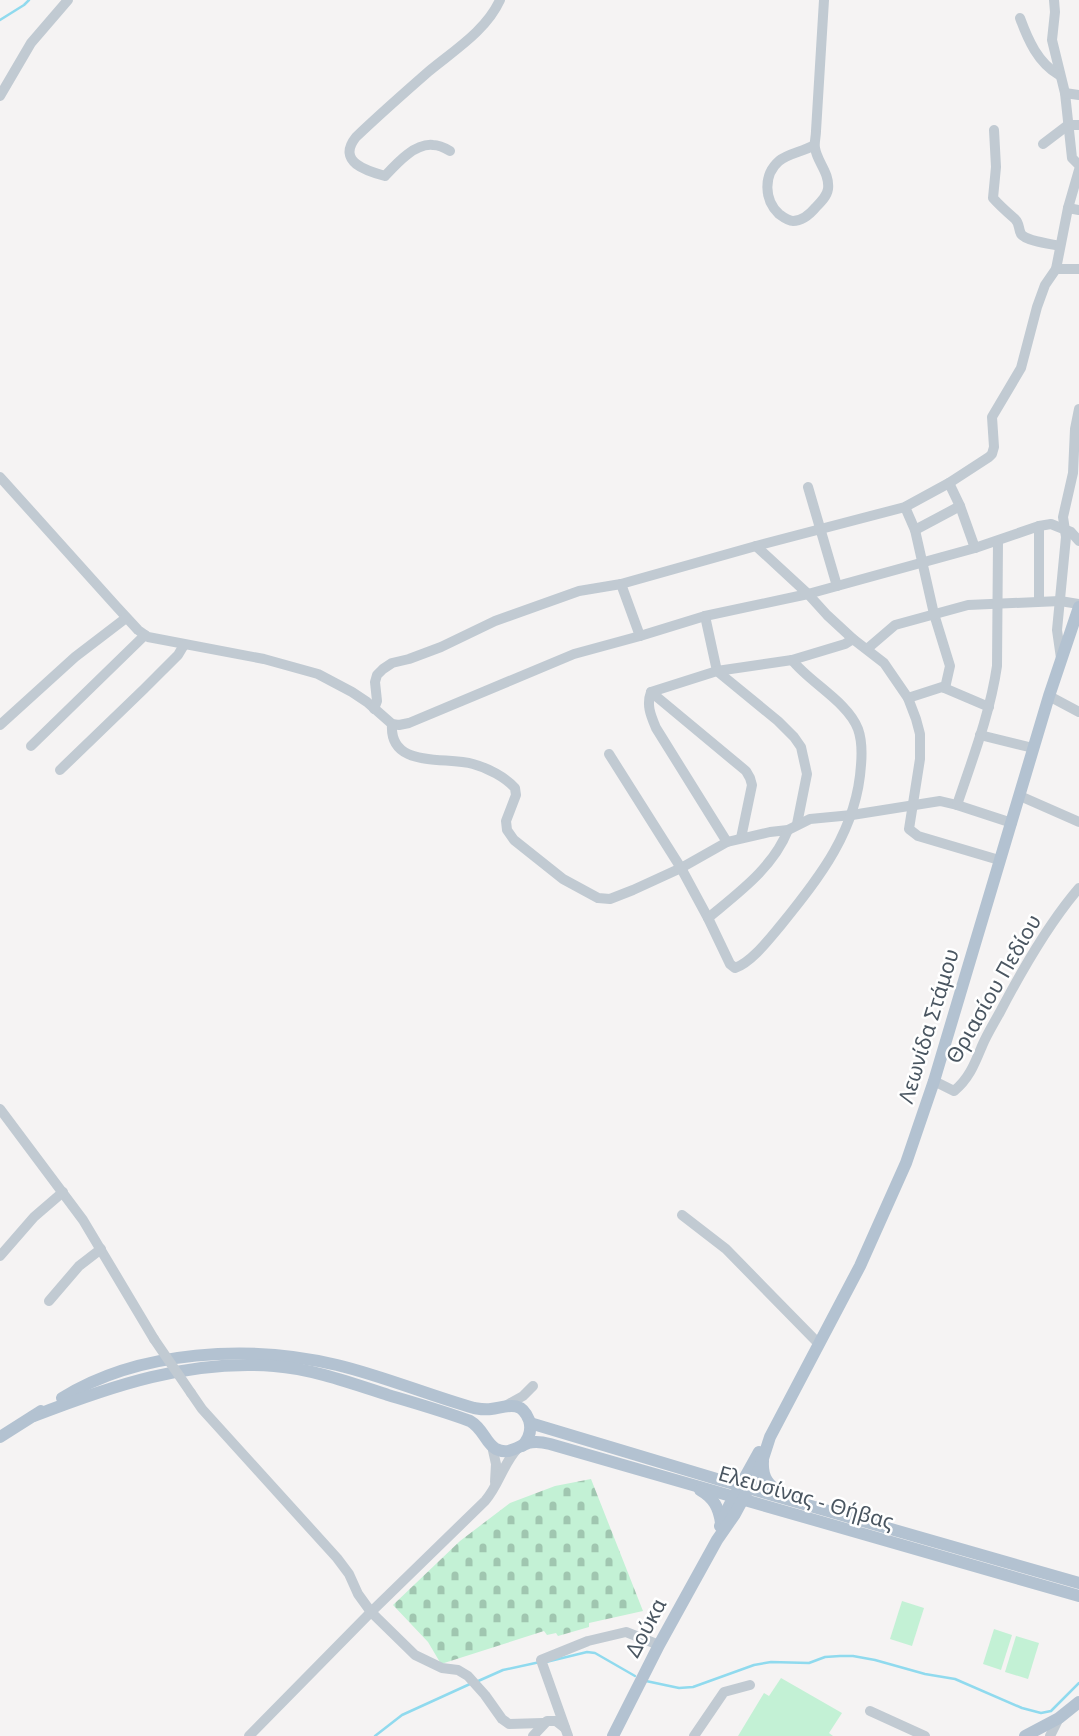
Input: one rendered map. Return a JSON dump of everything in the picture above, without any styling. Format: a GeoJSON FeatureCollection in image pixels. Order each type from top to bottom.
{"type":"FeatureCollection","features":[{"type":"Feature","properties":{"kind":"main road","name":"Λεωνίδα Στάμου"},"geometry":{"type":"LineString","coordinates":[[741,1493],[759,1452],[770,1437],[860,1266],[906,1163],[934,1081],[1033,748],[1079,606]]}},
{"type":"Feature","properties":{"kind":"main road","name":"Ελευσίνας - Θήβας"},"geometry":{"type":"LineString","coordinates":[[0,1437],[83,1387],[121,1371],[175,1359],[231,1354],[275,1355],[329,1363],[474,1408],[519,1408],[529,1420],[546,1429],[741,1493],[1079,1596]]}},
{"type":"Feature","properties":{"kind":"main road","name":"Ελευσίνας - Θήβας"},"geometry":{"type":"LineString","coordinates":[[34,1416],[87,1395],[158,1374],[215,1366],[260,1365],[301,1369],[464,1419],[477,1425],[496,1448],[507,1451],[543,1442],[684,1483],[801,1503],[1079,1583]]}},
{"type":"Feature","properties":{"kind":"main road"},"geometry":{"type":"LineString","coordinates":[[488,1440],[484,1427],[486,1419],[490,1413],[501,1407]]}},
{"type":"Feature","properties":{"kind":"main road"},"geometry":{"type":"LineString","coordinates":[[520,1447],[529,1436],[529,1420]]}},
{"type":"Feature","properties":{"kind":"main road","name":"Λεωνίδα Στάμου"},"geometry":{"type":"LineString","coordinates":[[741,1493],[763,1460],[770,1437]]}},
{"type":"Feature","properties":{"kind":"main road"},"geometry":{"type":"LineString","coordinates":[[763,1460],[763,1475],[768,1484],[801,1503]]}},
{"type":"Feature","properties":{"kind":"main road"},"geometry":{"type":"LineString","coordinates":[[684,1483],[711,1497],[717,1505],[721,1524]]}},
{"type":"Feature","properties":{"kind":"main road","name":"Δούκα"},"geometry":{"type":"LineString","coordinates":[[716,1540],[721,1524],[741,1493]]}},
{"type":"Feature","properties":{"kind":"main road","name":"Δούκα"},"geometry":{"type":"LineString","coordinates":[[612,1736],[741,1493]]}},
{"type":"Feature","properties":{"kind":"main road"},"geometry":{"type":"LineString","coordinates":[[1025,1736],[1076,1709]]}},
{"type":"Feature","properties":{"kind":"street"},"geometry":{"type":"LineString","coordinates":[[0,96],[32,43],[68,0]]}},
{"type":"Feature","properties":{"kind":"street"},"geometry":{"type":"LineString","coordinates":[[450,151],[431,144],[425,145],[403,158],[386,176],[367,172],[351,159],[349,153],[356,137],[474,33],[494,13],[500,0]]}},
{"type":"Feature","properties":{"kind":"street"},"geometry":{"type":"LineString","coordinates":[[814,145],[803,152],[786,156],[770,173],[769,201],[785,218],[795,221],[808,215],[828,189],[814,145],[824,0]]}},
{"type":"Feature","properties":{"kind":"street"},"geometry":{"type":"LineString","coordinates":[[374,709],[377,701],[377,675],[392,663],[442,647],[495,621],[579,591],[621,584],[756,545],[905,507],[992,454],[992,417],[1021,368],[1037,307],[1045,285],[1056,269],[1079,167],[1072,158],[1074,125],[1052,40],[1054,0]]}},
{"type":"Feature","properties":{"kind":"street"},"geometry":{"type":"LineString","coordinates":[[1020,18],[1030,45],[1051,70],[1059,75]]}},
{"type":"Feature","properties":{"kind":"street"},"geometry":{"type":"LineString","coordinates":[[1065,93],[1079,95]]}},
{"type":"Feature","properties":{"kind":"street"},"geometry":{"type":"LineString","coordinates":[[1042,144],[1074,125]]}},
{"type":"Feature","properties":{"kind":"street"},"geometry":{"type":"LineString","coordinates":[[994,130],[996,167],[993,198],[1020,225],[1022,236],[1060,246]]}},
{"type":"Feature","properties":{"kind":"street"},"geometry":{"type":"LineString","coordinates":[[1068,208],[1079,210]]}},
{"type":"Feature","properties":{"kind":"street"},"geometry":{"type":"LineString","coordinates":[[1056,269],[1079,269]]}},
{"type":"Feature","properties":{"kind":"street"},"geometry":{"type":"LineString","coordinates":[[1061,658],[1057,630],[1066,537],[1063,517],[1073,473],[1075,429],[1079,409]]}},
{"type":"Feature","properties":{"kind":"street"},"geometry":{"type":"LineString","coordinates":[[0,477],[126,618],[145,635],[264,659],[318,674],[352,692],[392,724],[399,725],[574,654],[705,616],[808,594],[975,548],[1039,526],[1051,524],[1071,532],[1079,541]]}},
{"type":"Feature","properties":{"kind":"street"},"geometry":{"type":"LineString","coordinates":[[949,482],[975,548]]}},
{"type":"Feature","properties":{"kind":"street"},"geometry":{"type":"LineString","coordinates":[[808,487],[837,586]]}},
{"type":"Feature","properties":{"kind":"street"},"geometry":{"type":"LineString","coordinates":[[915,530],[960,506]]}},
{"type":"Feature","properties":{"kind":"street"},"geometry":{"type":"LineString","coordinates":[[905,507],[915,530],[934,614],[950,666],[945,688]]}},
{"type":"Feature","properties":{"kind":"street"},"geometry":{"type":"LineString","coordinates":[[1039,526],[1039,601]]}},
{"type":"Feature","properties":{"kind":"street"},"geometry":{"type":"LineString","coordinates":[[957,805],[989,707],[997,666],[998,541]]}},
{"type":"Feature","properties":{"kind":"street"},"geometry":{"type":"LineString","coordinates":[[756,545],[853,639],[884,663],[908,698],[919,734],[920,759],[909,826],[912,832],[999,860]]}},
{"type":"Feature","properties":{"kind":"street"},"geometry":{"type":"LineString","coordinates":[[621,584],[640,636]]}},
{"type":"Feature","properties":{"kind":"street"},"geometry":{"type":"LineString","coordinates":[[867,649],[895,625],[968,605],[1060,601],[1079,606]]}},
{"type":"Feature","properties":{"kind":"street"},"geometry":{"type":"LineString","coordinates":[[705,616],[717,671],[794,737],[801,747],[807,774],[792,827],[782,844],[742,890],[708,918]]}},
{"type":"Feature","properties":{"kind":"street"},"geometry":{"type":"LineString","coordinates":[[0,725],[75,657],[126,618]]}},
{"type":"Feature","properties":{"kind":"street"},"geometry":{"type":"LineString","coordinates":[[31,746],[145,635]]}},
{"type":"Feature","properties":{"kind":"street"},"geometry":{"type":"LineString","coordinates":[[651,692],[717,671],[792,660],[845,644],[853,639]]}},
{"type":"Feature","properties":{"kind":"street"},"geometry":{"type":"LineString","coordinates":[[60,770],[178,655],[184,645]]}},
{"type":"Feature","properties":{"kind":"street"},"geometry":{"type":"LineString","coordinates":[[608,754],[681,868],[730,964],[735,968],[744,965],[809,890],[840,842],[852,815],[860,778],[862,749],[859,731],[848,714],[792,660]]}},
{"type":"Feature","properties":{"kind":"street"},"geometry":{"type":"LineString","coordinates":[[908,698],[937,687],[989,707]]}},
{"type":"Feature","properties":{"kind":"street"},"geometry":{"type":"LineString","coordinates":[[651,692],[746,771],[752,785],[741,838]]}},
{"type":"Feature","properties":{"kind":"street"},"geometry":{"type":"LineString","coordinates":[[651,692],[649,711],[656,728],[727,842]]}},
{"type":"Feature","properties":{"kind":"street"},"geometry":{"type":"LineString","coordinates":[[1049,696],[1079,712]]}},
{"type":"Feature","properties":{"kind":"street"},"geometry":{"type":"LineString","coordinates":[[392,724],[391,734],[394,741],[401,750],[412,756],[474,764],[510,782],[516,795],[506,821],[507,830],[514,840],[563,879],[598,898],[610,899],[633,890],[681,868],[727,842],[792,827],[810,819],[940,801],[1012,823]]}},
{"type":"Feature","properties":{"kind":"street"},"geometry":{"type":"LineString","coordinates":[[980,735],[1033,748]]}},
{"type":"Feature","properties":{"kind":"street"},"geometry":{"type":"LineString","coordinates":[[1020,796],[1079,822]]}},
{"type":"Feature","properties":{"kind":"street","name":"Θριασίου Πεδίου"},"geometry":{"type":"LineString","coordinates":[[934,1081],[954,1091],[967,1077],[1016,983],[1057,916],[1079,888]]}},
{"type":"Feature","properties":{"kind":"street"},"geometry":{"type":"LineString","coordinates":[[0,1109],[63,1192],[154,1339],[202,1409],[337,1558],[371,1612],[415,1655],[442,1668],[458,1670],[468,1675],[505,1721],[514,1724],[556,1721],[568,1733]]}},
{"type":"Feature","properties":{"kind":"street"},"geometry":{"type":"LineString","coordinates":[[0,1256],[34,1217],[63,1192]]}},
{"type":"Feature","properties":{"kind":"street"},"geometry":{"type":"LineString","coordinates":[[682,1215],[732,1255],[819,1343]]}},
{"type":"Feature","properties":{"kind":"street"},"geometry":{"type":"LineString","coordinates":[[49,1301],[79,1266],[101,1250]]}},
{"type":"Feature","properties":{"kind":"street"},"geometry":{"type":"LineString","coordinates":[[501,1407],[523,1396],[533,1386],[528,1400],[529,1420]]}},
{"type":"Feature","properties":{"kind":"street"},"geometry":{"type":"LineString","coordinates":[[488,1440],[496,1464],[494,1489]]}},
{"type":"Feature","properties":{"kind":"street"},"geometry":{"type":"LineString","coordinates":[[249,1736],[479,1507],[494,1489],[508,1460],[520,1447]]}},
{"type":"Feature","properties":{"kind":"street"},"geometry":{"type":"LineString","coordinates":[[568,1733],[541,1660],[589,1641],[626,1632],[659,1645]]}},
{"type":"Feature","properties":{"kind":"street"},"geometry":{"type":"LineString","coordinates":[[694,1736],[724,1692],[750,1685]]}},
{"type":"Feature","properties":{"kind":"street"},"geometry":{"type":"LineString","coordinates":[[870,1711],[925,1736]]}},
{"type":"Feature","properties":{"kind":"street"},"geometry":{"type":"LineString","coordinates":[[1050,1736],[1059,1718]]}},
{"type":"Feature","properties":{"kind":"street"},"geometry":{"type":"LineString","coordinates":[[533,1736],[543,1723]]}},
{"type":"Feature","properties":{"kind":"green space"},"geometry":{"type":"Polygon","coordinates":[[[591,1479],[643,1611],[589,1623],[589,1627],[558,1636],[556,1633],[547,1635],[544,1631],[441,1664],[428,1642],[393,1605],[460,1541],[510,1503],[555,1486],[591,1479]]]}},
{"type":"Feature","properties":{"kind":"green space"},"geometry":{"type":"Polygon","coordinates":[[[902,1601],[924,1608],[912,1646],[890,1639],[902,1601]]]}},
{"type":"Feature","properties":{"kind":"green space"},"geometry":{"type":"Polygon","coordinates":[[[994,1629],[1012,1635],[1001,1670],[983,1664],[994,1629]]]}},
{"type":"Feature","properties":{"kind":"green space"},"geometry":{"type":"Polygon","coordinates":[[[1016,1636],[1039,1643],[1028,1679],[1005,1672],[1016,1636]]]}},
{"type":"Feature","properties":{"kind":"green space"},"geometry":{"type":"Polygon","coordinates":[[[781,1678],[842,1713],[829,1733],[833,1736],[738,1736],[764,1693],[769,1696],[781,1678]]]}},
{"type":"Feature","properties":{"kind":"waterway"},"geometry":{"type":"LineString","coordinates":[[0,20],[29,0]]}},
{"type":"Feature","properties":{"kind":"waterway"},"geometry":{"type":"LineString","coordinates":[[546,1662],[587,1652],[595,1653],[635,1676]]}},
{"type":"Feature","properties":{"kind":"waterway"},"geometry":{"type":"LineString","coordinates":[[646,1681],[679,1688],[693,1687],[754,1665],[771,1662],[809,1663],[825,1657],[853,1656],[955,1679],[1022,1708],[1041,1713],[1051,1711],[1079,1683]]}},
{"type":"Feature","properties":{"kind":"waterway"},"geometry":{"type":"LineString","coordinates":[[476,1682],[503,1670],[540,1662]]}},
{"type":"Feature","properties":{"kind":"waterway"},"geometry":{"type":"LineString","coordinates":[[375,1736],[402,1715],[470,1684]]}}]}
